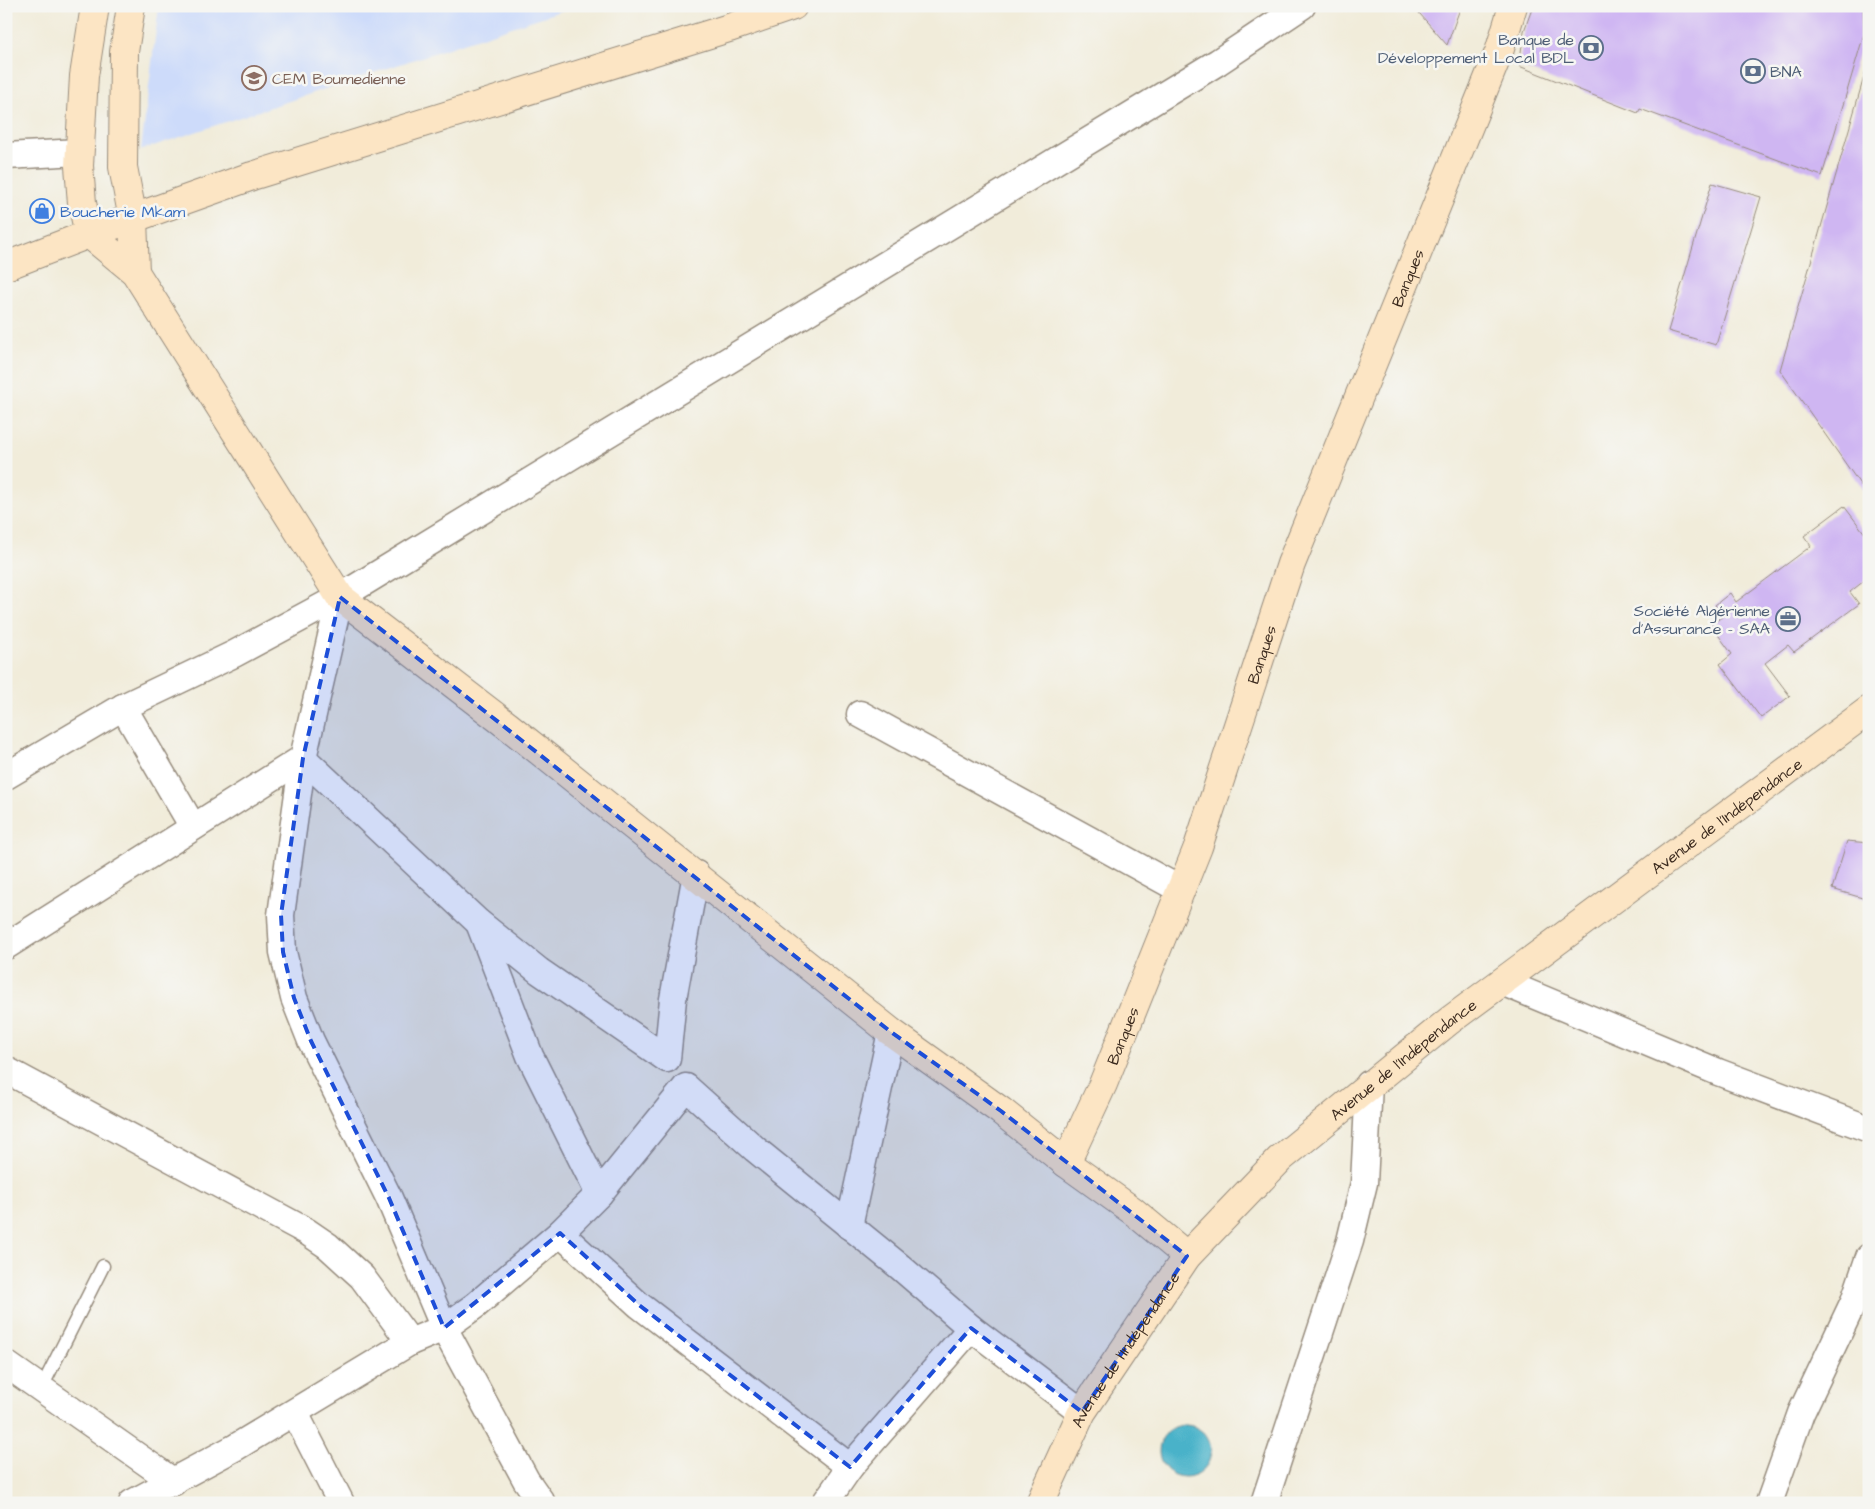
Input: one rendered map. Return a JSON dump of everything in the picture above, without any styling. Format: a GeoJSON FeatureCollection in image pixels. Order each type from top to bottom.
{"type":"FeatureCollection","features":[{"type":"Feature","properties":{"kind":"street"},"geometry":{"type":"LineString","coordinates":[[95,6],[84,76],[80,152],[82,203],[88,234],[135,272],[340,597],[696,874],[891,1032],[1001,1111],[1066,1163],[1133,1211],[1187,1256]]}},
{"type":"Feature","properties":{"kind":"street"},"geometry":{"type":"LineString","coordinates":[[131,6],[124,52],[123,167],[133,218],[135,272]]}},
{"type":"Feature","properties":{"kind":"street"},"geometry":{"type":"LineString","coordinates":[[6,266],[88,234],[252,176],[729,28],[793,6]]}},
{"type":"Feature","properties":{"kind":"street"},"geometry":{"type":"LineString","coordinates":[[6,776],[123,707],[234,654],[340,597],[1210,67],[1302,6]]}},
{"type":"Feature","properties":{"kind":"street","name":"Banques"},"geometry":{"type":"LineString","coordinates":[[1066,1163],[1103,1084],[1198,847],[1291,564],[1499,52],[1513,6]]}},
{"type":"Feature","properties":{"kind":"street"},"geometry":{"type":"LineString","coordinates":[[6,156],[80,152]]}},
{"type":"Feature","properties":{"kind":"street"},"geometry":{"type":"LineString","coordinates":[[340,597],[303,758],[281,915],[283,952],[294,998],[311,1041],[389,1198],[444,1328],[526,1480],[542,1503]]}},
{"type":"Feature","properties":{"kind":"street"},"geometry":{"type":"LineString","coordinates":[[123,707],[193,826]]}},
{"type":"Feature","properties":{"kind":"street","name":"Avenue de l'Indépendance"},"geometry":{"type":"LineString","coordinates":[[1040,1503],[1082,1412],[1187,1256],[1280,1159],[1369,1084],[1502,982],[1869,710]]}},
{"type":"Feature","properties":{"kind":"street"},"geometry":{"type":"LineString","coordinates":[[860,714],[1181,890]]}},
{"type":"Feature","properties":{"kind":"street"},"geometry":{"type":"LineString","coordinates":[[6,946],[303,758]]}},
{"type":"Feature","properties":{"kind":"street"},"geometry":{"type":"LineString","coordinates":[[303,758],[478,922],[539,971],[667,1059],[686,1087],[755,1148],[971,1328],[1082,1412]]}},
{"type":"Feature","properties":{"kind":"street"},"geometry":{"type":"LineString","coordinates":[[667,1059],[673,999],[696,874]]}},
{"type":"Feature","properties":{"kind":"street"},"geometry":{"type":"LineString","coordinates":[[478,922],[530,1056],[599,1194]]}},
{"type":"Feature","properties":{"kind":"street"},"geometry":{"type":"LineString","coordinates":[[1502,982],[1718,1072],[1869,1129]]}},
{"type":"Feature","properties":{"kind":"street"},"geometry":{"type":"LineString","coordinates":[[849,1226],[891,1032]]}},
{"type":"Feature","properties":{"kind":"street"},"geometry":{"type":"LineString","coordinates":[[6,1070],[306,1231],[328,1246],[362,1276],[410,1342]]}},
{"type":"Feature","properties":{"kind":"street"},"geometry":{"type":"LineString","coordinates":[[1264,1503],[1350,1241],[1364,1183],[1369,1084]]}},
{"type":"Feature","properties":{"kind":"street"},"geometry":{"type":"LineString","coordinates":[[132,1503],[174,1482],[295,1413],[410,1342],[444,1328],[510,1278],[560,1233],[599,1194],[686,1087]]}},
{"type":"Feature","properties":{"kind":"street"},"geometry":{"type":"LineString","coordinates":[[560,1233],[639,1305],[850,1467]]}},
{"type":"Feature","properties":{"kind":"street"},"geometry":{"type":"LineString","coordinates":[[1769,1503],[1801,1413],[1862,1310],[1869,1257]]}},
{"type":"Feature","properties":{"kind":"street"},"geometry":{"type":"LineString","coordinates":[[825,1503],[850,1467],[971,1328]]}},
{"type":"Feature","properties":{"kind":"street"},"geometry":{"type":"LineString","coordinates":[[6,1364],[174,1482]]}},
{"type":"Feature","properties":{"kind":"street"},"geometry":{"type":"LineString","coordinates":[[295,1413],[341,1503]]}},
{"type":"Feature","properties":{"kind":"lane"},"geometry":{"type":"LineString","coordinates":[[41,1389],[103,1266]]}},
{"type":"Feature","properties":{"kind":"highlighted area"},"geometry":{"type":"Polygon","coordinates":[[[340,597],[891,1032],[1001,1111],[1187,1256],[1082,1412],[971,1328],[850,1467],[639,1305],[560,1233],[444,1328],[389,1198],[311,1041],[294,998],[283,952],[281,915],[303,758],[340,597]]]}},
{"type":"Feature","properties":{"kind":"shaded area","name":"CEM Boumedienne"},"geometry":{"type":"Polygon","coordinates":[[[159,6],[575,6],[141,150],[159,6]]]}},
{"type":"Feature","properties":{"kind":"water"},"geometry":{"type":"Polygon","coordinates":[[[1180,1425],[1190,1425],[1199,1429],[1207,1437],[1211,1451],[1207,1465],[1199,1473],[1190,1477],[1180,1477],[1171,1473],[1163,1465],[1159,1456],[1159,1446],[1163,1437],[1171,1429],[1180,1425]]]}},
{"type":"Feature","properties":{"kind":"building"},"geometry":{"type":"Polygon","coordinates":[[[1413,6],[1461,6],[1447,45],[1413,6]]]}},
{"type":"Feature","properties":{"kind":"building","name":"BNA"},"geometry":{"type":"Polygon","coordinates":[[[1533,6],[1863,6],[1864,34],[1822,176],[1640,109],[1638,113],[1519,66],[1524,31],[1533,6]]]}},
{"type":"Feature","properties":{"kind":"building"},"geometry":{"type":"Polygon","coordinates":[[[1869,63],[1869,497],[1780,370],[1869,63]]]}},
{"type":"Feature","properties":{"kind":"building"},"geometry":{"type":"Polygon","coordinates":[[[1712,183],[1761,197],[1716,345],[1668,331],[1712,183]]]}},
{"type":"Feature","properties":{"kind":"building"},"geometry":{"type":"Polygon","coordinates":[[[1844,506],[1869,539],[1869,577],[1850,592],[1859,604],[1794,652],[1788,645],[1765,663],[1790,696],[1761,718],[1720,664],[1732,654],[1711,625],[1723,616],[1715,605],[1730,593],[1736,602],[1811,546],[1804,536],[1844,506]]]}},
{"type":"Feature","properties":{"kind":"building"},"geometry":{"type":"Polygon","coordinates":[[[1847,841],[1869,843],[1869,900],[1832,889],[1847,841]]]}},
{"type":"Feature","properties":{"kind":"place","name":"Banque de Développement Local BDL"},"geometry":{"type":"Point","coordinates":[1591,48]}},
{"type":"Feature","properties":{"kind":"place","name":"BNA"},"geometry":{"type":"Point","coordinates":[1753,71]}},
{"type":"Feature","properties":{"kind":"place","name":"CEM Boumedienne"},"geometry":{"type":"Point","coordinates":[254,78]}},
{"type":"Feature","properties":{"kind":"place","name":"Boucherie Mkam"},"geometry":{"type":"Point","coordinates":[42,211]}},
{"type":"Feature","properties":{"kind":"place","name":"Société Algérienne d'Assurance - SAA"},"geometry":{"type":"Point","coordinates":[1788,619]}}]}
